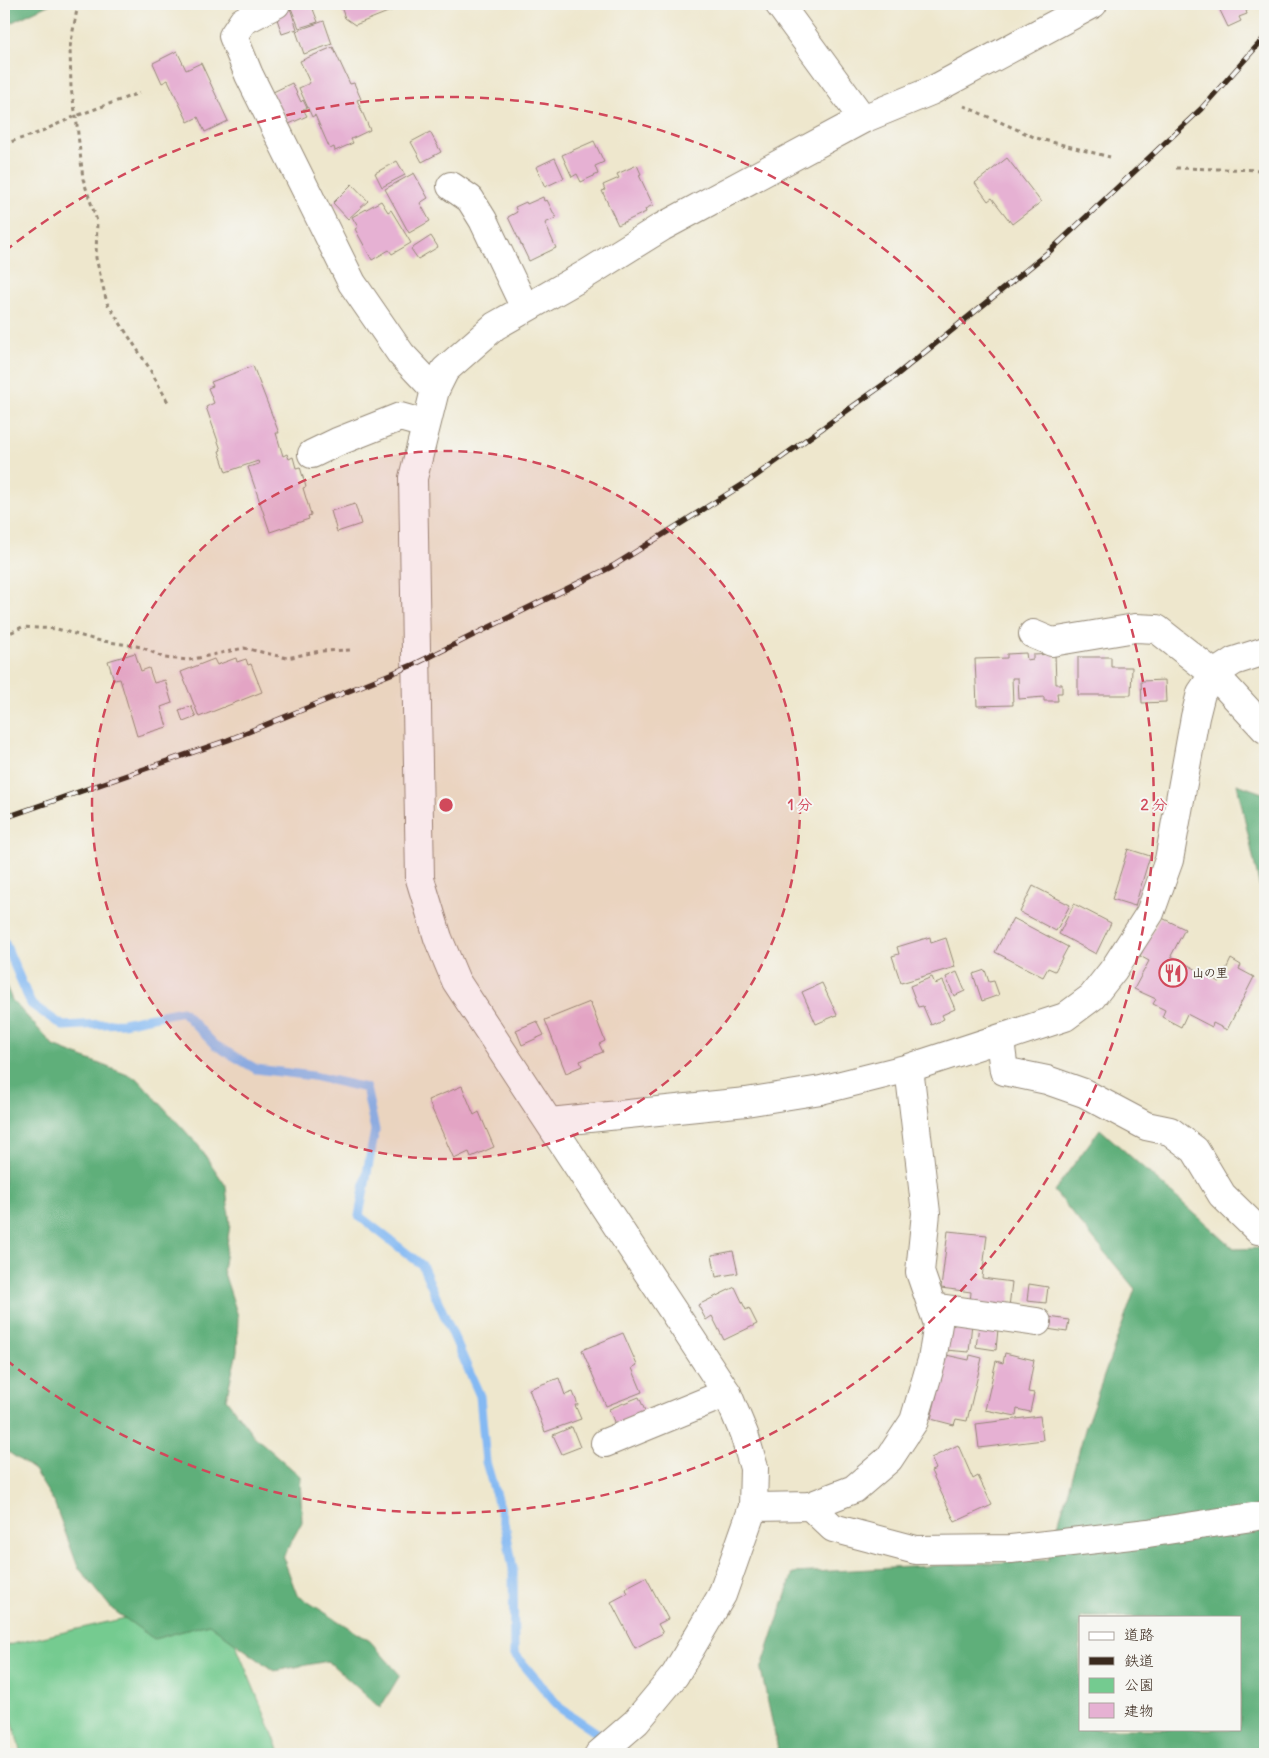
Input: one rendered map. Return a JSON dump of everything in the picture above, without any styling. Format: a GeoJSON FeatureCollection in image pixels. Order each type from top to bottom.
{"type":"FeatureCollection","features":[{"type":"Feature","properties":{"kind":"street"},"geometry":{"type":"LineString","coordinates":[[276,4],[243,21],[233,36],[239,52],[249,76],[352,283],[400,354],[435,390]]}},
{"type":"Feature","properties":{"kind":"street"},"geometry":{"type":"LineString","coordinates":[[779,4],[863,119]]}},
{"type":"Feature","properties":{"kind":"street"},"geometry":{"type":"LineString","coordinates":[[599,1754],[636,1722],[675,1674],[722,1595],[753,1507],[754,1468],[744,1434],[727,1393],[456,981],[438,938],[420,879],[413,478],[425,424],[435,390],[445,370],[495,326],[588,273],[662,227],[863,119],[931,91],[1093,4]]}},
{"type":"Feature","properties":{"kind":"street"},"geometry":{"type":"LineString","coordinates":[[451,186],[470,199],[525,308]]}},
{"type":"Feature","properties":{"kind":"street"},"geometry":{"type":"LineString","coordinates":[[312,454],[400,417],[425,424]]}},
{"type":"Feature","properties":{"kind":"street"},"geometry":{"type":"LineString","coordinates":[[1033,634],[1052,642],[1135,628],[1158,629],[1214,674],[1265,729]]}},
{"type":"Feature","properties":{"kind":"street"},"geometry":{"type":"LineString","coordinates":[[550,1122],[746,1102],[821,1090],[909,1068],[1000,1040],[1065,1017],[1092,998],[1134,940],[1150,913],[1166,869],[1201,693],[1214,674],[1234,661],[1265,651]]}},
{"type":"Feature","properties":{"kind":"street"},"geometry":{"type":"LineString","coordinates":[[1000,1040],[1004,1070],[1047,1080],[1084,1092],[1146,1126],[1170,1131],[1194,1150],[1222,1195],[1258,1230]]}},
{"type":"Feature","properties":{"kind":"street"},"geometry":{"type":"LineString","coordinates":[[753,1507],[810,1506],[854,1489],[889,1459],[914,1421],[932,1360],[938,1324],[920,1272],[926,1213],[909,1068]]}},
{"type":"Feature","properties":{"kind":"street"},"geometry":{"type":"LineString","coordinates":[[932,1307],[1037,1322]]}},
{"type":"Feature","properties":{"kind":"street"},"geometry":{"type":"LineString","coordinates":[[605,1443],[727,1393]]}},
{"type":"Feature","properties":{"kind":"street"},"geometry":{"type":"LineString","coordinates":[[810,1506],[833,1528],[916,1550],[1011,1548],[1148,1533],[1265,1515]]}},
{"type":"Feature","properties":{"kind":"path"},"geometry":{"type":"LineString","coordinates":[[78,4],[70,47],[71,89],[83,179],[97,221],[96,258],[107,303],[148,366],[169,404]]}},
{"type":"Feature","properties":{"kind":"path"},"geometry":{"type":"LineString","coordinates":[[931,91],[1036,138],[1110,157]]}},
{"type":"Feature","properties":{"kind":"path"},"geometry":{"type":"LineString","coordinates":[[4,144],[139,94]]}},
{"type":"Feature","properties":{"kind":"path"},"geometry":{"type":"LineString","coordinates":[[1176,168],[1265,170]]}},
{"type":"Feature","properties":{"kind":"path"},"geometry":{"type":"LineString","coordinates":[[4,636],[22,627],[57,630],[96,640],[142,647],[164,658],[189,660],[244,648],[287,658],[320,651],[350,650]]}},
{"type":"Feature","properties":{"kind":"green space"},"geometry":{"type":"Polygon","coordinates":[[[4,4],[50,4],[4,26],[4,4]]]}},
{"type":"Feature","properties":{"kind":"green space"},"geometry":{"type":"Polygon","coordinates":[[[1237,784],[1265,794],[1265,901],[1261,893],[1237,784]]]}},
{"type":"Feature","properties":{"kind":"green space"},"geometry":{"type":"Polygon","coordinates":[[[4,981],[12,1000],[54,1046],[138,1079],[198,1145],[226,1186],[230,1225],[223,1270],[238,1316],[237,1352],[226,1399],[254,1436],[300,1476],[302,1522],[283,1557],[297,1595],[370,1641],[400,1675],[380,1708],[328,1661],[274,1671],[209,1624],[154,1639],[112,1609],[78,1567],[54,1502],[34,1470],[4,1449],[4,981]]]}},
{"type":"Feature","properties":{"kind":"green space"},"geometry":{"type":"Polygon","coordinates":[[[1100,1129],[1234,1249],[1265,1248],[1265,1754],[779,1754],[761,1670],[793,1573],[1048,1560],[1086,1426],[1135,1289],[1054,1191],[1100,1129]]]}},
{"type":"Feature","properties":{"kind":"green space"},"geometry":{"type":"Polygon","coordinates":[[[216,1597],[281,1754],[21,1754],[4,1688],[4,1646],[216,1597]]]}},
{"type":"Feature","properties":{"kind":"building"},"geometry":{"type":"Polygon","coordinates":[[[302,4],[311,4],[318,22],[299,28],[291,8],[302,4]]]}},
{"type":"Feature","properties":{"kind":"building"},"geometry":{"type":"Polygon","coordinates":[[[340,4],[397,4],[398,8],[355,25],[345,18],[340,4]]]}},
{"type":"Feature","properties":{"kind":"building"},"geometry":{"type":"Polygon","coordinates":[[[1217,4],[1260,4],[1246,11],[1247,14],[1239,17],[1241,21],[1228,27],[1217,4]]]}},
{"type":"Feature","properties":{"kind":"building"},"geometry":{"type":"Polygon","coordinates":[[[290,8],[297,29],[282,34],[275,13],[290,8]]]}},
{"type":"Feature","properties":{"kind":"building"},"geometry":{"type":"Polygon","coordinates":[[[324,21],[332,44],[304,54],[296,31],[324,21]]]}},
{"type":"Feature","properties":{"kind":"building"},"geometry":{"type":"Polygon","coordinates":[[[333,47],[350,84],[354,83],[361,99],[357,100],[370,130],[351,139],[353,143],[335,151],[334,147],[330,149],[315,115],[312,117],[299,88],[310,83],[300,61],[333,47]]]}},
{"type":"Feature","properties":{"kind":"building"},"geometry":{"type":"Polygon","coordinates":[[[177,51],[186,70],[201,63],[228,121],[205,132],[198,117],[188,122],[168,80],[162,83],[153,63],[177,51]]]}},
{"type":"Feature","properties":{"kind":"building"},"geometry":{"type":"Polygon","coordinates":[[[292,83],[301,102],[303,100],[307,108],[303,109],[307,116],[289,124],[271,93],[292,83]]]}},
{"type":"Feature","properties":{"kind":"building"},"geometry":{"type":"Polygon","coordinates":[[[430,132],[441,152],[422,162],[411,142],[430,132]]]}},
{"type":"Feature","properties":{"kind":"building"},"geometry":{"type":"Polygon","coordinates":[[[594,141],[604,162],[595,166],[598,174],[581,182],[577,174],[572,177],[562,155],[594,141]]]}},
{"type":"Feature","properties":{"kind":"building"},"geometry":{"type":"Polygon","coordinates":[[[555,158],[564,178],[545,187],[536,167],[555,158]]]}},
{"type":"Feature","properties":{"kind":"building"},"geometry":{"type":"Polygon","coordinates":[[[1007,158],[1041,202],[1012,224],[992,198],[988,201],[975,183],[1007,158]]]}},
{"type":"Feature","properties":{"kind":"building"},"geometry":{"type":"Polygon","coordinates":[[[397,161],[405,175],[382,187],[375,173],[397,161]]]}},
{"type":"Feature","properties":{"kind":"building"},"geometry":{"type":"Polygon","coordinates":[[[637,165],[641,174],[639,175],[653,205],[645,209],[646,212],[618,225],[602,191],[605,190],[603,185],[619,178],[617,174],[637,165]]]}},
{"type":"Feature","properties":{"kind":"building"},"geometry":{"type":"Polygon","coordinates":[[[414,173],[428,198],[420,203],[430,221],[409,233],[385,189],[414,173]]]}},
{"type":"Feature","properties":{"kind":"building"},"geometry":{"type":"Polygon","coordinates":[[[352,184],[368,201],[348,219],[333,203],[352,184]]]}},
{"type":"Feature","properties":{"kind":"building"},"geometry":{"type":"Polygon","coordinates":[[[543,197],[544,201],[547,200],[556,218],[545,223],[556,248],[529,261],[508,217],[517,212],[515,207],[543,197]]]}},
{"type":"Feature","properties":{"kind":"building"},"geometry":{"type":"Polygon","coordinates":[[[381,201],[388,212],[391,210],[411,243],[392,254],[389,250],[372,260],[355,229],[358,227],[352,217],[381,201]]]}},
{"type":"Feature","properties":{"kind":"building"},"geometry":{"type":"Polygon","coordinates":[[[431,236],[438,247],[418,259],[411,249],[431,236]]]}},
{"type":"Feature","properties":{"kind":"building"},"geometry":{"type":"Polygon","coordinates":[[[253,366],[279,433],[276,433],[283,456],[287,454],[289,459],[293,457],[296,468],[300,467],[306,487],[303,488],[311,515],[308,516],[309,519],[270,532],[248,467],[259,464],[258,461],[226,472],[219,451],[221,450],[206,407],[214,403],[208,388],[213,386],[211,382],[253,366]]]}},
{"type":"Feature","properties":{"kind":"building"},"geometry":{"type":"Polygon","coordinates":[[[355,504],[361,524],[337,532],[331,511],[355,504]]]}},
{"type":"Feature","properties":{"kind":"building"},"geometry":{"type":"Polygon","coordinates":[[[135,653],[141,671],[149,668],[154,683],[165,680],[172,703],[161,707],[167,727],[137,736],[120,679],[114,680],[108,661],[135,653]]]}},
{"type":"Feature","properties":{"kind":"building"},"geometry":{"type":"Polygon","coordinates":[[[1026,653],[1027,660],[1033,659],[1033,655],[1055,654],[1056,684],[1062,684],[1062,693],[1057,693],[1058,701],[1044,701],[1044,697],[1019,699],[1018,678],[1012,678],[1013,705],[977,706],[975,659],[1007,658],[1007,654],[1026,653]]]}},
{"type":"Feature","properties":{"kind":"building"},"geometry":{"type":"Polygon","coordinates":[[[1078,657],[1111,657],[1111,667],[1132,667],[1131,695],[1078,695],[1078,657]]]}},
{"type":"Feature","properties":{"kind":"building"},"geometry":{"type":"Polygon","coordinates":[[[236,658],[237,662],[246,659],[248,665],[251,664],[262,692],[199,717],[181,672],[214,659],[217,665],[236,658]]]}},
{"type":"Feature","properties":{"kind":"building"},"geometry":{"type":"Polygon","coordinates":[[[1165,680],[1166,702],[1142,703],[1141,681],[1165,680]]]}},
{"type":"Feature","properties":{"kind":"building"},"geometry":{"type":"Polygon","coordinates":[[[191,706],[196,717],[183,722],[179,710],[191,706]]]}},
{"type":"Feature","properties":{"kind":"building"},"geometry":{"type":"Polygon","coordinates":[[[1128,849],[1150,856],[1135,906],[1112,899],[1128,849]]]}},
{"type":"Feature","properties":{"kind":"building"},"geometry":{"type":"Polygon","coordinates":[[[1033,886],[1070,905],[1056,931],[1020,912],[1033,886]]]}},
{"type":"Feature","properties":{"kind":"building"},"geometry":{"type":"Polygon","coordinates":[[[1074,904],[1111,923],[1096,954],[1059,934],[1074,904]]]}},
{"type":"Feature","properties":{"kind":"building","name":"山の里"},"geometry":{"type":"Polygon","coordinates":[[[1160,917],[1185,929],[1171,956],[1220,982],[1231,959],[1241,965],[1239,969],[1254,977],[1227,1030],[1213,1023],[1212,1027],[1187,1014],[1181,1027],[1162,1017],[1165,1010],[1153,1004],[1156,999],[1134,989],[1149,961],[1140,956],[1160,917]]]}},
{"type":"Feature","properties":{"kind":"building"},"geometry":{"type":"Polygon","coordinates":[[[1013,918],[1068,947],[1055,971],[1048,968],[1043,977],[995,952],[1013,918]]]}},
{"type":"Feature","properties":{"kind":"building"},"geometry":{"type":"Polygon","coordinates":[[[930,937],[931,943],[946,938],[955,967],[901,983],[892,956],[899,954],[897,947],[930,937]]]}},
{"type":"Feature","properties":{"kind":"building"},"geometry":{"type":"Polygon","coordinates":[[[985,970],[989,982],[994,981],[999,995],[982,1001],[973,974],[985,970]]]}},
{"type":"Feature","properties":{"kind":"building"},"geometry":{"type":"Polygon","coordinates":[[[957,972],[965,991],[954,996],[946,977],[957,972]]]}},
{"type":"Feature","properties":{"kind":"building"},"geometry":{"type":"Polygon","coordinates":[[[932,977],[935,984],[943,981],[955,1009],[942,1015],[944,1019],[931,1025],[923,1006],[918,1007],[910,986],[932,977]]]}},
{"type":"Feature","properties":{"kind":"building"},"geometry":{"type":"Polygon","coordinates":[[[822,983],[837,1015],[816,1024],[802,992],[822,983]]]}},
{"type":"Feature","properties":{"kind":"building"},"geometry":{"type":"Polygon","coordinates":[[[590,1002],[605,1041],[599,1044],[603,1052],[580,1061],[582,1066],[566,1073],[545,1020],[590,1002]]]}},
{"type":"Feature","properties":{"kind":"building"},"geometry":{"type":"Polygon","coordinates":[[[537,1021],[544,1035],[522,1045],[516,1030],[537,1021]]]}},
{"type":"Feature","properties":{"kind":"building"},"geometry":{"type":"Polygon","coordinates":[[[462,1086],[474,1115],[479,1112],[494,1147],[471,1157],[469,1152],[454,1159],[428,1100],[462,1086]]]}},
{"type":"Feature","properties":{"kind":"building"},"geometry":{"type":"Polygon","coordinates":[[[948,1231],[987,1235],[982,1278],[1012,1282],[1009,1307],[970,1303],[971,1292],[941,1288],[948,1231]]]}},
{"type":"Feature","properties":{"kind":"building"},"geometry":{"type":"Polygon","coordinates":[[[733,1251],[738,1273],[716,1277],[712,1255],[733,1251]]]}},
{"type":"Feature","properties":{"kind":"building"},"geometry":{"type":"Polygon","coordinates":[[[1029,1284],[1048,1287],[1046,1303],[1027,1301],[1029,1284]]]}},
{"type":"Feature","properties":{"kind":"building"},"geometry":{"type":"Polygon","coordinates":[[[735,1287],[746,1310],[749,1308],[757,1324],[724,1340],[712,1316],[706,1320],[698,1305],[735,1287]]]}},
{"type":"Feature","properties":{"kind":"building"},"geometry":{"type":"Polygon","coordinates":[[[1049,1317],[1069,1320],[1067,1332],[1047,1329],[1049,1317]]]}},
{"type":"Feature","properties":{"kind":"building"},"geometry":{"type":"Polygon","coordinates":[[[948,1321],[972,1323],[969,1352],[945,1350],[948,1321]]]}},
{"type":"Feature","properties":{"kind":"building"},"geometry":{"type":"Polygon","coordinates":[[[979,1326],[998,1329],[996,1350],[976,1347],[979,1326]]]}},
{"type":"Feature","properties":{"kind":"building"},"geometry":{"type":"Polygon","coordinates":[[[623,1333],[637,1365],[632,1368],[642,1392],[606,1406],[582,1350],[623,1333]]]}},
{"type":"Feature","properties":{"kind":"building"},"geometry":{"type":"Polygon","coordinates":[[[1005,1353],[1034,1360],[1028,1392],[1034,1393],[1030,1412],[1017,1409],[1016,1416],[985,1410],[996,1361],[1003,1363],[1005,1353]]]}},
{"type":"Feature","properties":{"kind":"building"},"geometry":{"type":"Polygon","coordinates":[[[946,1355],[969,1360],[970,1355],[982,1358],[967,1421],[956,1419],[954,1425],[931,1419],[946,1355]]]}},
{"type":"Feature","properties":{"kind":"building"},"geometry":{"type":"Polygon","coordinates":[[[559,1378],[565,1395],[573,1392],[578,1405],[575,1405],[581,1419],[545,1432],[529,1389],[559,1378]]]}},
{"type":"Feature","properties":{"kind":"building"},"geometry":{"type":"Polygon","coordinates":[[[639,1397],[646,1413],[616,1427],[609,1409],[639,1397]]]}},
{"type":"Feature","properties":{"kind":"building"},"geometry":{"type":"Polygon","coordinates":[[[1040,1416],[1043,1440],[979,1448],[976,1424],[1040,1416]]]}},
{"type":"Feature","properties":{"kind":"building"},"geometry":{"type":"Polygon","coordinates":[[[572,1427],[580,1447],[562,1454],[553,1435],[572,1427]]]}},
{"type":"Feature","properties":{"kind":"building"},"geometry":{"type":"Polygon","coordinates":[[[958,1445],[973,1479],[978,1476],[992,1505],[955,1522],[931,1471],[936,1469],[931,1458],[958,1445]]]}},
{"type":"Feature","properties":{"kind":"building"},"geometry":{"type":"Polygon","coordinates":[[[646,1577],[668,1619],[658,1624],[663,1633],[635,1648],[611,1602],[628,1593],[625,1588],[646,1577]]]}},
{"type":"Feature","properties":{"kind":"waterway"},"geometry":{"type":"LineString","coordinates":[[4,941],[31,1004],[63,1026],[123,1023],[182,1011],[215,1045],[256,1069],[313,1076],[366,1088],[375,1130],[359,1216],[422,1265],[480,1396],[486,1462],[506,1530],[513,1569],[514,1653],[560,1708],[628,1754]]}},
{"type":"Feature","properties":{"kind":"railway"},"geometry":{"type":"LineString","coordinates":[[4,818],[228,740],[415,664],[613,566],[750,480],[894,377],[1051,250],[1201,109],[1265,37]]}},
{"type":"Feature","properties":{"kind":"place","name":"山の里"},"geometry":{"type":"Point","coordinates":[1173,973]}}]}
